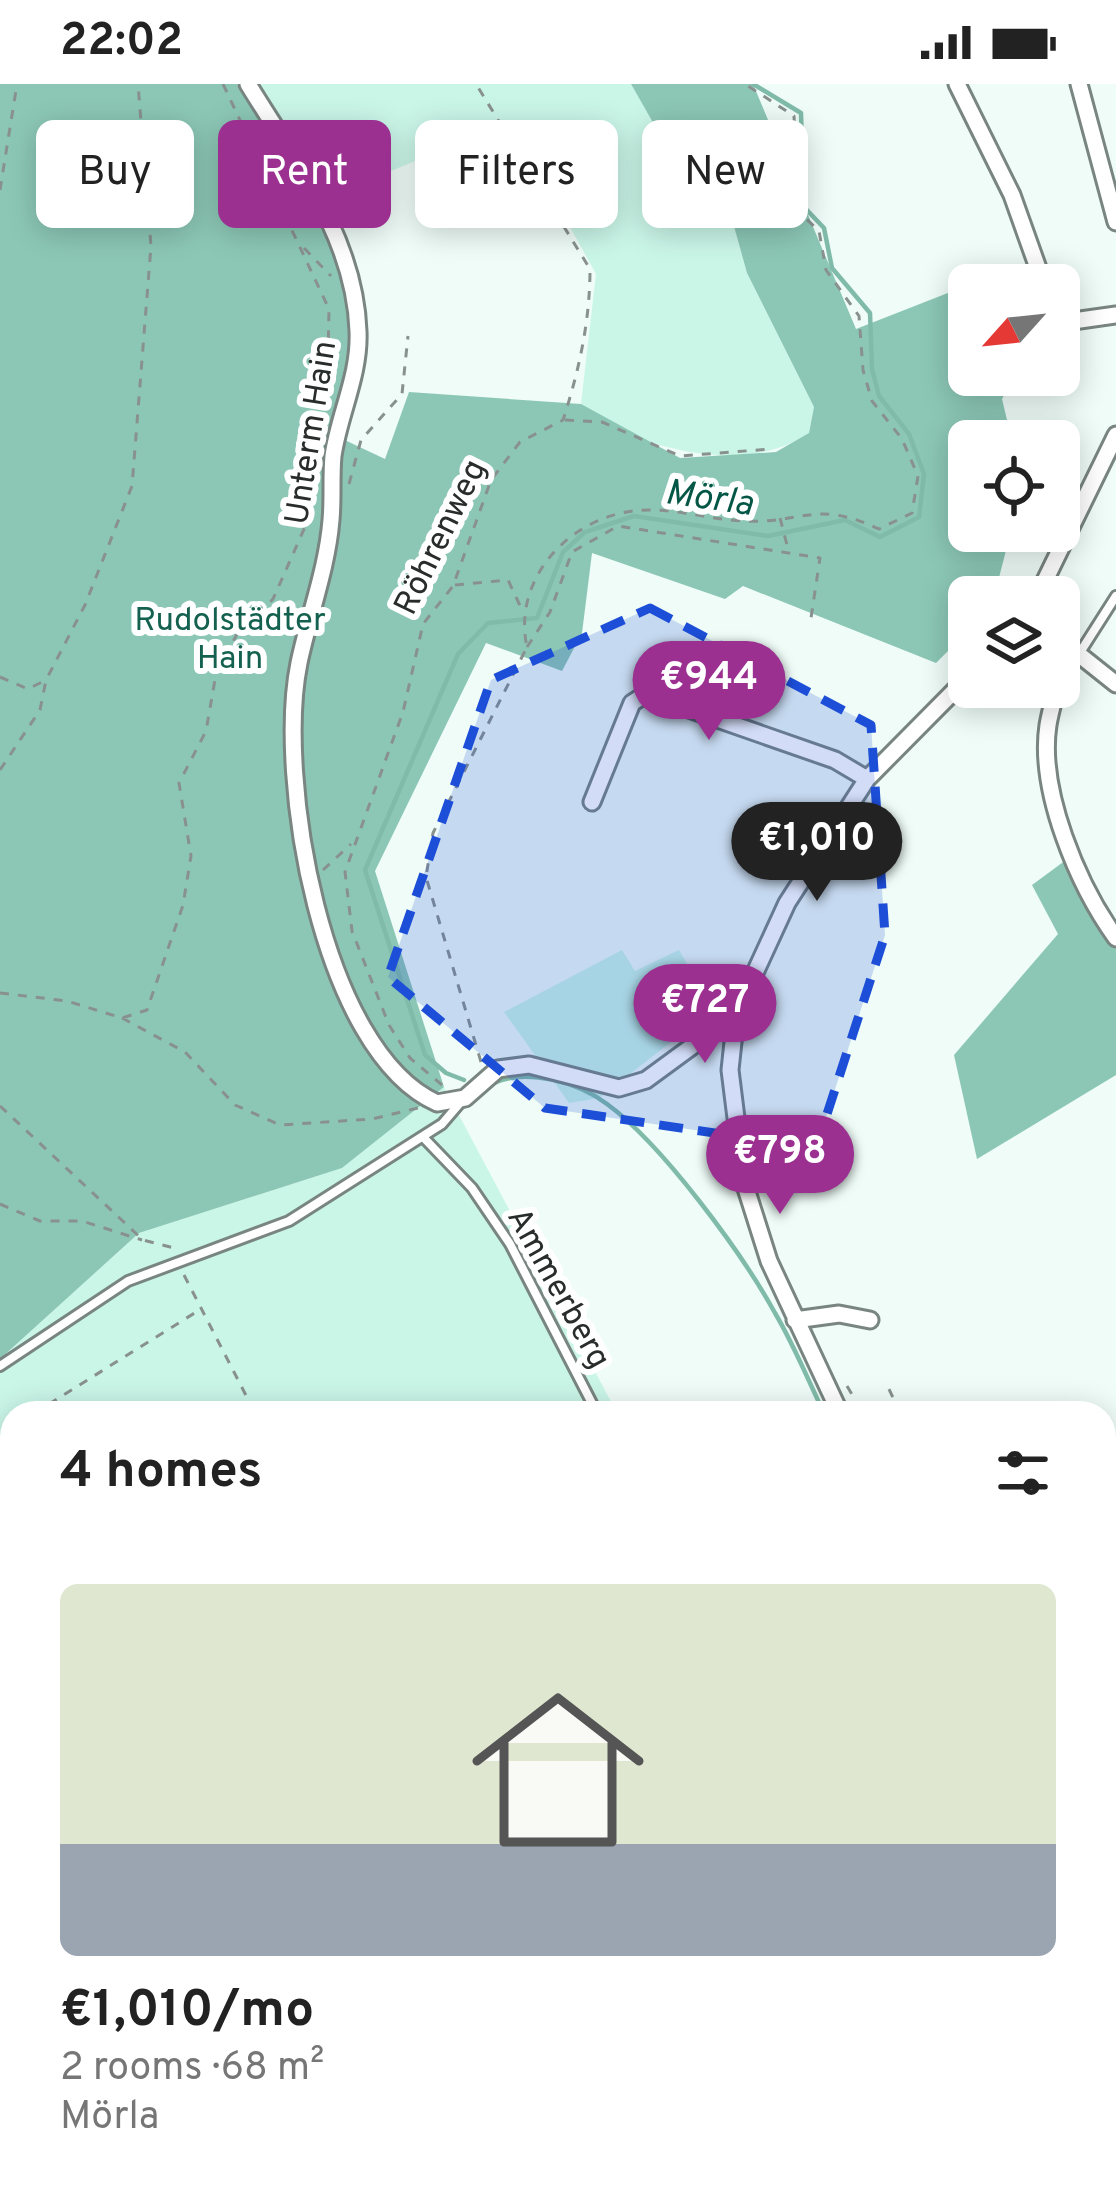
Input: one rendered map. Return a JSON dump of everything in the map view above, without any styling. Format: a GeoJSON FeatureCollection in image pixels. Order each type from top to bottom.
{"type":"FeatureCollection","features":[{"type":"Feature","properties":{"kind":"street","name":"Unterm Hain"},"geometry":{"type":"LineString","coordinates":[[248,84],[338,236],[355,302],[358,352],[333,455],[331,524],[298,666],[295,733],[305,848],[318,921],[344,994],[388,1065],[437,1103]]}},
{"type":"Feature","properties":{"kind":"street"},"geometry":{"type":"LineString","coordinates":[[957,84],[1012,195],[1037,264]]}},
{"type":"Feature","properties":{"kind":"street"},"geometry":{"type":"LineString","coordinates":[[1079,84],[1116,222]]}},
{"type":"Feature","properties":{"kind":"street"},"geometry":{"type":"LineString","coordinates":[[1080,320],[1116,315]]}},
{"type":"Feature","properties":{"kind":"street"},"geometry":{"type":"LineString","coordinates":[[1046,576],[1116,435]]}},
{"type":"Feature","properties":{"kind":"street"},"geometry":{"type":"LineString","coordinates":[[1080,657],[1116,684]]}},
{"type":"Feature","properties":{"kind":"street"},"geometry":{"type":"LineString","coordinates":[[592,802],[632,703],[646,694],[835,760],[867,779]]}},
{"type":"Feature","properties":{"kind":"street"},"geometry":{"type":"LineString","coordinates":[[834,1401],[795,1320],[744,1182],[730,1090],[736,1014],[788,903],[867,779],[948,697]]}},
{"type":"Feature","properties":{"kind":"street"},"geometry":{"type":"LineString","coordinates":[[1054,708],[1047,729],[1051,783],[1083,882],[1116,938]]}},
{"type":"Feature","properties":{"kind":"street"},"geometry":{"type":"LineString","coordinates":[[437,1103],[465,1098],[485,1077],[529,1065],[619,1088],[646,1081],[736,1014]]}},
{"type":"Feature","properties":{"kind":"street"},"geometry":{"type":"LineString","coordinates":[[795,1320],[839,1314],[870,1320]]}},
{"type":"Feature","properties":{"kind":"lane"},"geometry":{"type":"LineString","coordinates":[[1080,652],[1116,596]]}},
{"type":"Feature","properties":{"kind":"lane"},"geometry":{"type":"LineString","coordinates":[[0,1366],[128,1281],[289,1221],[423,1137],[465,1098]]}},
{"type":"Feature","properties":{"kind":"lane","name":"Ammerberg"},"geometry":{"type":"LineString","coordinates":[[423,1137],[472,1188],[510,1244],[591,1401]]}},
{"type":"Feature","properties":{"kind":"path"},"geometry":{"type":"LineString","coordinates":[[0,190],[17,84]]}},
{"type":"Feature","properties":{"kind":"path"},"geometry":{"type":"LineString","coordinates":[[0,770],[40,710],[46,680],[85,605],[132,486],[151,246],[138,84]]}},
{"type":"Feature","properties":{"kind":"path"},"geometry":{"type":"LineString","coordinates":[[223,84],[329,309],[331,381],[325,418]]}},
{"type":"Feature","properties":{"kind":"path"},"geometry":{"type":"LineString","coordinates":[[476,84],[590,269],[576,380],[563,420],[602,422],[680,456],[771,449]]}},
{"type":"Feature","properties":{"kind":"path"},"geometry":{"type":"LineString","coordinates":[[527,646],[524,613],[536,576],[581,527],[635,510],[750,522],[847,514],[879,530],[912,513],[918,476],[902,439],[872,401],[863,370],[859,316],[826,270],[819,231],[798,211],[794,116],[745,84]]}},
{"type":"Feature","properties":{"kind":"path"},"geometry":{"type":"LineString","coordinates":[[303,246],[355,302]]}},
{"type":"Feature","properties":{"kind":"path"},"geometry":{"type":"LineString","coordinates":[[348,487],[362,440],[402,394],[408,336]]}},
{"type":"Feature","properties":{"kind":"path","name":"Röhrenweg"},"geometry":{"type":"LineString","coordinates":[[465,1098],[410,1058],[389,1025],[352,931],[345,872],[403,712],[423,624],[453,586],[491,480],[520,442],[563,420]]}},
{"type":"Feature","properties":{"kind":"path"},"geometry":{"type":"LineString","coordinates":[[122,1018],[147,1010],[183,905],[191,856],[179,783],[206,731],[216,674],[237,634],[273,599],[304,527],[317,465]]}},
{"type":"Feature","properties":{"kind":"path"},"geometry":{"type":"LineString","coordinates":[[780,516],[788,553]]}},
{"type":"Feature","properties":{"kind":"path"},"geometry":{"type":"LineString","coordinates":[[485,1077],[426,878],[433,832],[527,646],[550,612],[572,552],[588,538],[618,526],[820,558],[811,617]]}},
{"type":"Feature","properties":{"kind":"path"},"geometry":{"type":"LineString","coordinates":[[566,568],[574,574]]}},
{"type":"Feature","properties":{"kind":"path"},"geometry":{"type":"LineString","coordinates":[[453,586],[508,580],[519,611],[524,613]]}},
{"type":"Feature","properties":{"kind":"path"},"geometry":{"type":"LineString","coordinates":[[0,677],[28,689],[46,680]]}},
{"type":"Feature","properties":{"kind":"path"},"geometry":{"type":"LineString","coordinates":[[305,848],[322,870],[352,843]]}},
{"type":"Feature","properties":{"kind":"path"},"geometry":{"type":"LineString","coordinates":[[0,993],[67,1001],[122,1018],[184,1052],[235,1105],[280,1125],[372,1119],[437,1103]]}},
{"type":"Feature","properties":{"kind":"path"},"geometry":{"type":"LineString","coordinates":[[0,1106],[143,1240]]}},
{"type":"Feature","properties":{"kind":"path"},"geometry":{"type":"LineString","coordinates":[[0,1204],[31,1219],[82,1221],[200,1254]]}},
{"type":"Feature","properties":{"kind":"path"},"geometry":{"type":"LineString","coordinates":[[178,1262],[249,1401]]}},
{"type":"Feature","properties":{"kind":"path"},"geometry":{"type":"LineString","coordinates":[[54,1401],[202,1309]]}},
{"type":"Feature","properties":{"kind":"path"},"geometry":{"type":"LineString","coordinates":[[889,1389],[894,1401]]}},
{"type":"Feature","properties":{"kind":"highlighted area"},"geometry":{"type":"Polygon","coordinates":[[[650,608],[871,725],[885,935],[816,1148],[545,1108],[388,977],[491,680],[650,608]]]}},
{"type":"Feature","properties":{"kind":"green space","name":"Rudolstädter Hain"},"geometry":{"type":"Polygon","coordinates":[[[0,84],[237,84],[259,120],[218,120],[218,228],[322,228],[347,293],[353,326],[349,381],[334,435],[385,459],[409,392],[581,404],[680,458],[776,452],[809,433],[814,407],[747,273],[734,228],[808,228],[808,215],[856,329],[948,293],[948,396],[1004,396],[1007,420],[948,420],[948,552],[1006,552],[999,576],[948,576],[948,651],[936,663],[743,586],[725,599],[592,553],[582,633],[562,671],[486,643],[375,871],[444,1087],[342,1168],[139,1233],[0,1359],[0,84]]]}},
{"type":"Feature","properties":{"kind":"green space"},"geometry":{"type":"Polygon","coordinates":[[[257,84],[631,84],[651,120],[642,120],[642,228],[734,228],[747,273],[814,407],[809,433],[755,453],[692,452],[631,434],[581,404],[596,274],[571,228],[618,228],[618,120],[415,120],[415,161],[391,171],[391,120],[278,120],[257,84]]]}},
{"type":"Feature","properties":{"kind":"green space","name":"Rudolstädter Hain"},"geometry":{"type":"Polygon","coordinates":[[[631,84],[753,84],[768,120],[651,120],[631,84]]]}},
{"type":"Feature","properties":{"kind":"green space"},"geometry":{"type":"Polygon","coordinates":[[[1066,860],[1116,949],[1116,1075],[977,1159],[954,1055],[1058,934],[1032,885],[1066,860]]]}},
{"type":"Feature","properties":{"kind":"green space"},"geometry":{"type":"Polygon","coordinates":[[[622,950],[635,971],[679,950],[704,992],[689,1028],[599,1098],[569,1103],[504,1012],[622,950]]]}},
{"type":"Feature","properties":{"kind":"green space"},"geometry":{"type":"Polygon","coordinates":[[[444,1087],[611,1401],[0,1401],[0,1359],[139,1233],[342,1168],[444,1087]]]}},
{"type":"Feature","properties":{"kind":"waterway","name":"Mörla"},"geometry":{"type":"LineString","coordinates":[[464,1080],[446,1073],[425,1055],[365,870],[458,654],[488,623],[537,618],[563,552],[585,532],[634,516],[768,536],[845,520],[880,537],[919,517],[924,474],[909,434],[879,396],[872,369],[870,313],[832,268],[824,228],[804,207],[801,113],[753,84]]}},
{"type":"Feature","properties":{"kind":"waterway"},"geometry":{"type":"LineString","coordinates":[[494,1083],[522,1077],[552,1080],[582,1089],[629,1122],[699,1201],[761,1288],[818,1401]]}}]}
